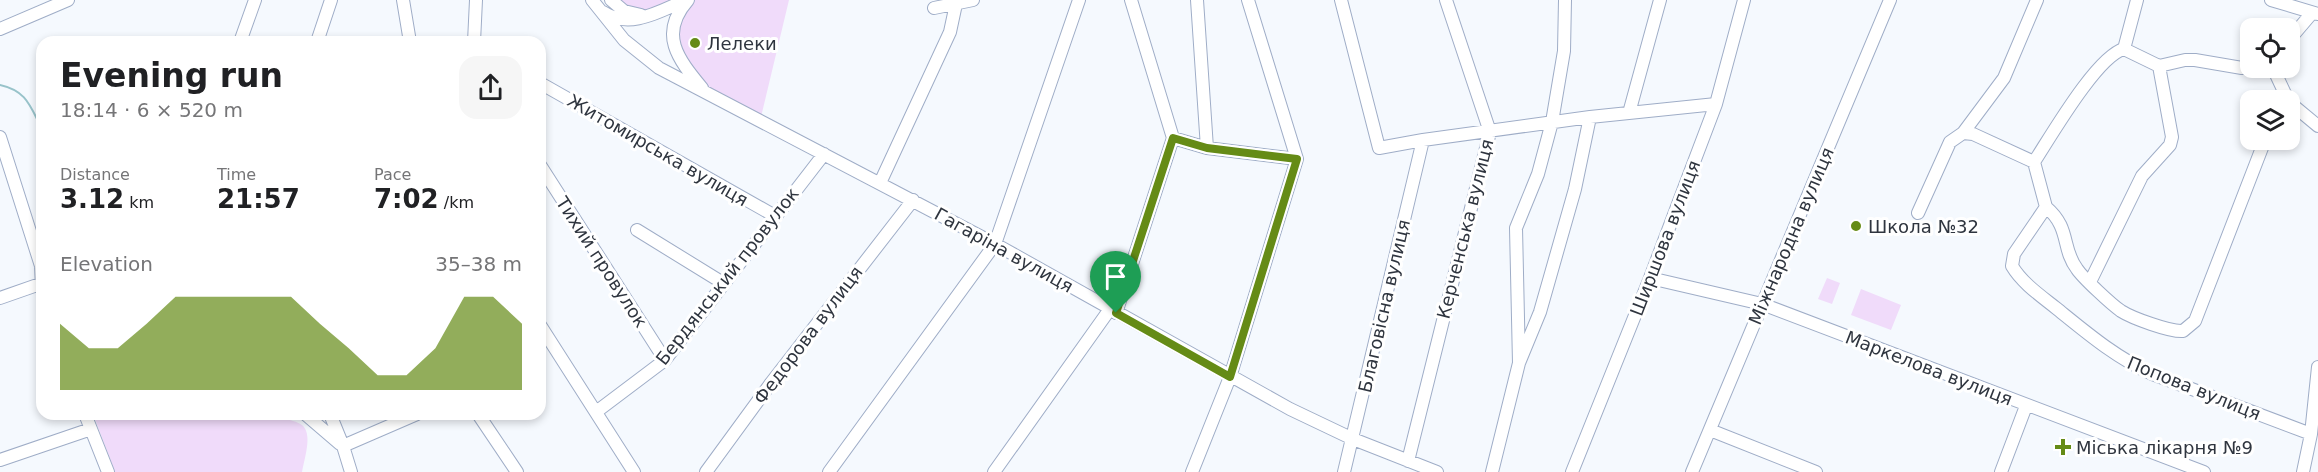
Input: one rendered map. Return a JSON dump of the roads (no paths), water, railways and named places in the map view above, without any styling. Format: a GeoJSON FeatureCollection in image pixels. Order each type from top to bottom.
{"type":"FeatureCollection","features":[{"type":"Feature","properties":{"kind":"street"},"geometry":{"type":"LineString","coordinates":[[0,29],[68,0]]}},
{"type":"Feature","properties":{"kind":"street"},"geometry":{"type":"LineString","coordinates":[[242,36],[255,0]]}},
{"type":"Feature","properties":{"kind":"street"},"geometry":{"type":"LineString","coordinates":[[319,36],[331,0]]}},
{"type":"Feature","properties":{"kind":"street"},"geometry":{"type":"LineString","coordinates":[[403,0],[409,36]]}},
{"type":"Feature","properties":{"kind":"street"},"geometry":{"type":"LineString","coordinates":[[474,36],[476,0]]}},
{"type":"Feature","properties":{"kind":"street"},"geometry":{"type":"LineString","coordinates":[[611,0],[624,11],[647,16]]}},
{"type":"Feature","properties":{"kind":"street"},"geometry":{"type":"LineString","coordinates":[[594,3],[616,19],[626,21],[647,16],[687,0]]}},
{"type":"Feature","properties":{"kind":"street"},"geometry":{"type":"LineString","coordinates":[[687,0],[675,19],[673,44],[684,66],[706,93]]}},
{"type":"Feature","properties":{"kind":"street"},"geometry":{"type":"LineString","coordinates":[[934,8],[973,0]]}},
{"type":"Feature","properties":{"kind":"street"},"geometry":{"type":"LineString","coordinates":[[830,472],[995,244],[1079,0]]}},
{"type":"Feature","properties":{"kind":"street"},"geometry":{"type":"LineString","coordinates":[[994,472],[1113,311],[1173,138],[1131,0]]}},
{"type":"Feature","properties":{"kind":"street"},"geometry":{"type":"LineString","coordinates":[[1197,0],[1207,148]]}},
{"type":"Feature","properties":{"kind":"street"},"geometry":{"type":"LineString","coordinates":[[1192,472],[1230,377],[1297,159],[1248,0]]}},
{"type":"Feature","properties":{"kind":"street"},"geometry":{"type":"LineString","coordinates":[[1341,0],[1379,148],[1590,117],[1716,104]]}},
{"type":"Feature","properties":{"kind":"street","name":"Керченська вулиця"},"geometry":{"type":"LineString","coordinates":[[1408,461],[1490,132],[1446,0]]}},
{"type":"Feature","properties":{"kind":"street"},"geometry":{"type":"LineString","coordinates":[[1519,363],[1516,228],[1538,174],[1552,122],[1564,51],[1565,0]]}},
{"type":"Feature","properties":{"kind":"street"},"geometry":{"type":"LineString","coordinates":[[1629,113],[1660,0]]}},
{"type":"Feature","properties":{"kind":"street","name":"Ширшова вулиця"},"geometry":{"type":"LineString","coordinates":[[1572,472],[1650,278],[1716,104],[1744,0]]}},
{"type":"Feature","properties":{"kind":"street","name":"Міжнародна вулиця"},"geometry":{"type":"LineString","coordinates":[[1692,472],[1890,0]]}},
{"type":"Feature","properties":{"kind":"street"},"geometry":{"type":"LineString","coordinates":[[1918,213],[1950,142],[1963,133],[2004,78],[2037,0]]}},
{"type":"Feature","properties":{"kind":"street"},"geometry":{"type":"LineString","coordinates":[[2124,49],[2137,0]]}},
{"type":"Feature","properties":{"kind":"street"},"geometry":{"type":"LineString","coordinates":[[2271,0],[2315,14],[2300,29]]}},
{"type":"Feature","properties":{"kind":"street","name":"Гагаріна вулиця"},"geometry":{"type":"LineString","coordinates":[[594,3],[624,40],[659,68],[995,244],[1290,410],[1353,440],[1437,472]]}},
{"type":"Feature","properties":{"kind":"street"},"geometry":{"type":"LineString","coordinates":[[880,183],[950,32],[955,18],[956,4]]}},
{"type":"Feature","properties":{"kind":"street"},"geometry":{"type":"LineString","coordinates":[[2240,68],[2195,60],[2159,66],[2124,49],[2118,51],[2099,67],[2034,162],[2046,207],[2061,223],[2077,269],[2121,311],[2173,332],[2182,332],[2195,321],[2261,150]]}},
{"type":"Feature","properties":{"kind":"street"},"geometry":{"type":"LineString","coordinates":[[2090,282],[2142,176],[2170,145],[2172,136],[2159,66]]}},
{"type":"Feature","properties":{"kind":"street","name":"Житомирська вулиця"},"geometry":{"type":"LineString","coordinates":[[546,86],[775,216]]}},
{"type":"Feature","properties":{"kind":"street"},"geometry":{"type":"LineString","coordinates":[[2300,111],[2318,126]]}},
{"type":"Feature","properties":{"kind":"street"},"geometry":{"type":"LineString","coordinates":[[1492,472],[1519,363],[1540,312],[1569,211],[1590,117]]}},
{"type":"Feature","properties":{"kind":"street"},"geometry":{"type":"LineString","coordinates":[[1963,133],[1973,134],[2034,162]]}},
{"type":"Feature","properties":{"kind":"street"},"geometry":{"type":"LineString","coordinates":[[0,137],[36,250]]}},
{"type":"Feature","properties":{"kind":"street"},"geometry":{"type":"LineString","coordinates":[[1173,138],[1207,148],[1297,159]]}},
{"type":"Feature","properties":{"kind":"street","name":"Благовісна вулиця"},"geometry":{"type":"LineString","coordinates":[[1344,472],[1423,140]]}},
{"type":"Feature","properties":{"kind":"street","name":"Бердянський провулок"},"geometry":{"type":"LineString","coordinates":[[596,412],[665,360],[824,154]]}},
{"type":"Feature","properties":{"kind":"street","name":"Тихий провулок"},"geometry":{"type":"LineString","coordinates":[[546,174],[665,360]]}},
{"type":"Feature","properties":{"kind":"street","name":"Федорова вулиця"},"geometry":{"type":"LineString","coordinates":[[706,472],[771,383],[913,200]]}},
{"type":"Feature","properties":{"kind":"street","name":"Попова вулиця"},"geometry":{"type":"LineString","coordinates":[[2046,207],[2012,260],[2016,272],[2044,299],[2109,351],[2131,364],[2311,434]]}},
{"type":"Feature","properties":{"kind":"street"},"geometry":{"type":"LineString","coordinates":[[637,230],[723,283]]}},
{"type":"Feature","properties":{"kind":"street","name":"Маркелова вулиця"},"geometry":{"type":"LineString","coordinates":[[1650,278],[1762,304],[2204,472]]}},
{"type":"Feature","properties":{"kind":"street"},"geometry":{"type":"LineString","coordinates":[[0,298],[36,287]]}},
{"type":"Feature","properties":{"kind":"street"},"geometry":{"type":"LineString","coordinates":[[546,343],[596,412],[634,472]]}},
{"type":"Feature","properties":{"kind":"street"},"geometry":{"type":"LineString","coordinates":[[2303,472],[2311,434],[2318,367]]}},
{"type":"Feature","properties":{"kind":"street"},"geometry":{"type":"LineString","coordinates":[[2001,472],[2026,406]]}},
{"type":"Feature","properties":{"kind":"street"},"geometry":{"type":"LineString","coordinates":[[88,420],[108,472]]}},
{"type":"Feature","properties":{"kind":"street"},"geometry":{"type":"LineString","coordinates":[[312,420],[343,446]]}},
{"type":"Feature","properties":{"kind":"street"},"geometry":{"type":"LineString","coordinates":[[332,420],[351,472]]}},
{"type":"Feature","properties":{"kind":"street"},"geometry":{"type":"LineString","coordinates":[[343,446],[403,420]]}},
{"type":"Feature","properties":{"kind":"street"},"geometry":{"type":"LineString","coordinates":[[482,420],[517,472]]}},
{"type":"Feature","properties":{"kind":"street"},"geometry":{"type":"LineString","coordinates":[[0,460],[91,429]]}},
{"type":"Feature","properties":{"kind":"street"},"geometry":{"type":"LineString","coordinates":[[1710,430],[1816,472]]}},
{"type":"Feature","properties":{"kind":"waterway"},"geometry":{"type":"LineString","coordinates":[[0,85],[22,95],[36,117]]}},
{"type":"Feature","properties":{"kind":"place","name":"Лелеки"},"geometry":{"type":"Point","coordinates":[695,43]}},
{"type":"Feature","properties":{"kind":"place","name":"Школа №32"},"geometry":{"type":"Point","coordinates":[1856,226]}},
{"type":"Feature","properties":{"kind":"place","name":"Міська лікарня №9"},"geometry":{"type":"Point","coordinates":[2063,447]}}]}
